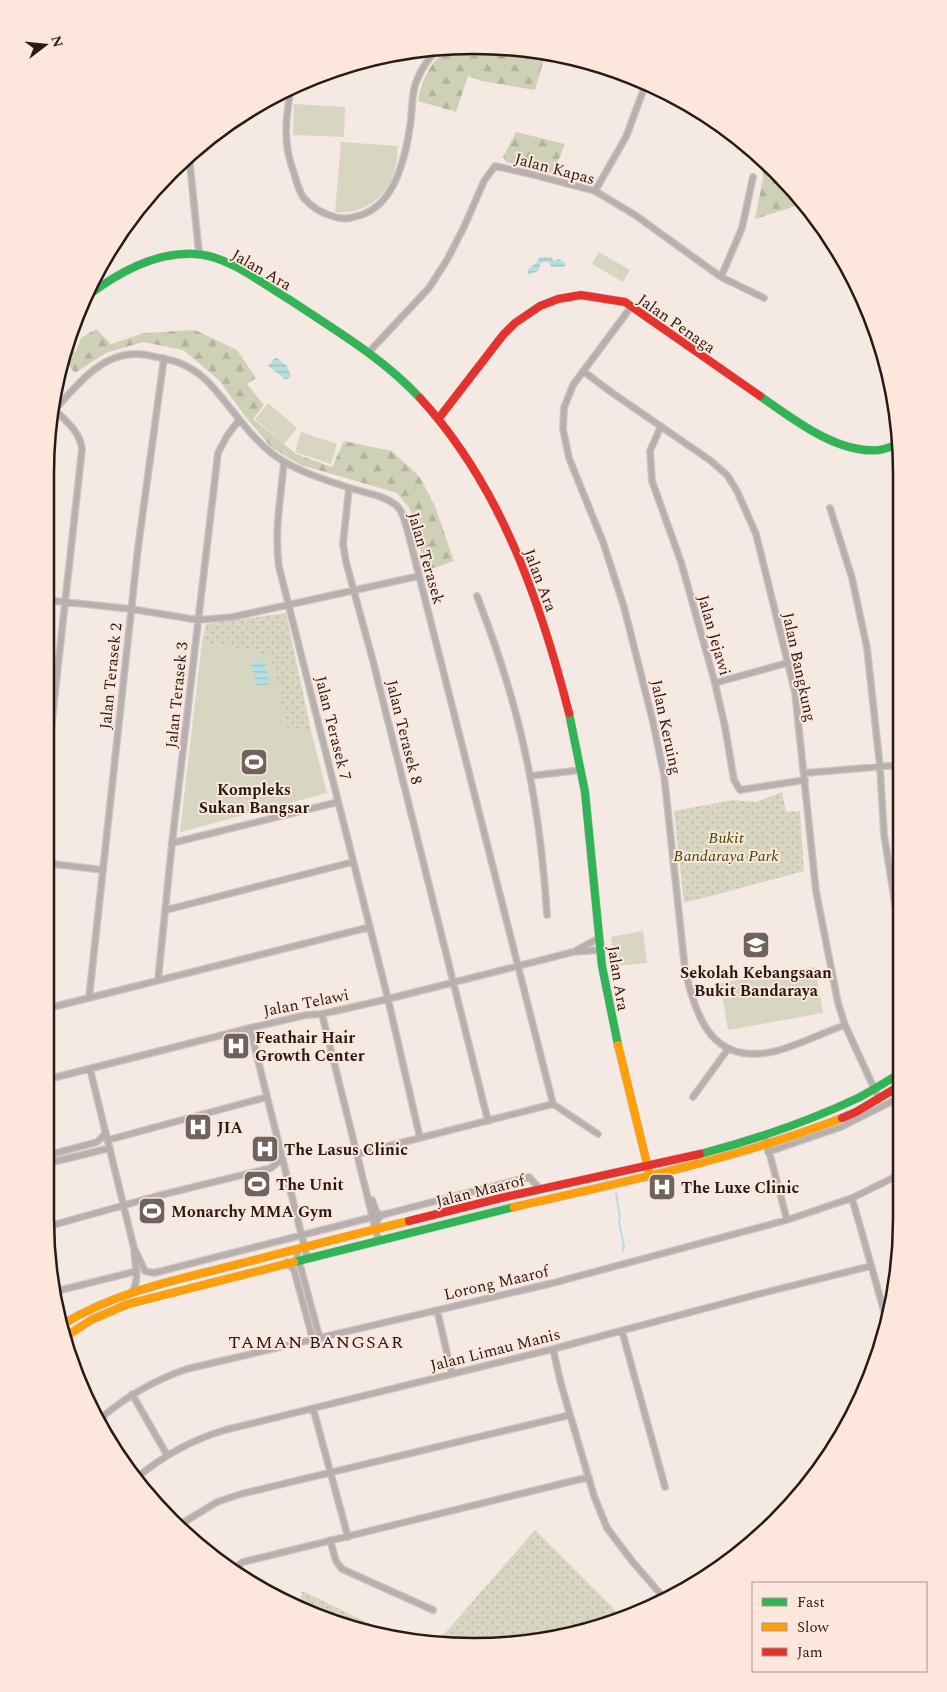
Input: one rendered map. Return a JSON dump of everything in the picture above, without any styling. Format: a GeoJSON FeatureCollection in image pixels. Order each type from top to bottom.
{"type":"FeatureCollection","features":[{"type":"Feature","properties":{"kind":"street"},"geometry":{"type":"LineString","coordinates":[[290,96],[286,143],[292,168],[303,197],[328,216],[339,219],[365,214],[382,203],[391,189],[404,158],[411,120],[414,88],[420,71],[431,56]]}},
{"type":"Feature","properties":{"kind":"street"},"geometry":{"type":"LineString","coordinates":[[595,191],[626,137],[643,90]]}},
{"type":"Feature","properties":{"kind":"street"},"geometry":{"type":"LineString","coordinates":[[190,165],[199,254]]}},
{"type":"Feature","properties":{"kind":"street","name":"Jalan Kapas"},"geometry":{"type":"LineString","coordinates":[[368,353],[430,288],[464,227],[484,181],[495,166],[595,191],[635,215],[721,277],[764,298]]}},
{"type":"Feature","properties":{"kind":"street"},"geometry":{"type":"LineString","coordinates":[[721,277],[742,228],[753,177]]}},
{"type":"Feature","properties":{"kind":"street","name":"Jalan Ara"},"geometry":{"type":"LineString","coordinates":[[96,289],[121,272],[139,263],[199,254],[216,259],[254,279],[316,317],[368,353],[408,386],[439,418],[481,478],[519,559],[561,683],[581,770],[589,822],[600,950],[611,1019],[650,1176]]}},
{"type":"Feature","properties":{"kind":"street","name":"Jalan Penaga"},"geometry":{"type":"LineString","coordinates":[[439,418],[503,335],[516,323],[540,306],[558,299],[581,295],[625,302],[802,426],[831,440],[854,447],[879,450],[892,446]]}},
{"type":"Feature","properties":{"kind":"street","name":"Jalan Keruing"},"geometry":{"type":"LineString","coordinates":[[631,307],[573,385],[564,408],[563,429],[569,458],[603,542],[624,607],[653,722],[664,775],[685,969],[690,994],[699,1019],[712,1036],[728,1048],[741,1054],[760,1054],[778,1050],[845,1025]]}},
{"type":"Feature","properties":{"kind":"street","name":"Jalan Terasek"},"geometry":{"type":"LineString","coordinates":[[60,405],[98,366],[125,355],[138,354],[164,358],[181,364],[197,373],[216,390],[239,420],[269,451],[284,462],[349,488],[386,499],[397,506],[402,514],[419,576],[552,1104]]}},
{"type":"Feature","properties":{"kind":"street","name":"Jalan Terasek 2"},"geometry":{"type":"LineString","coordinates":[[89,998],[138,548],[164,358]]}},
{"type":"Feature","properties":{"kind":"street","name":"Jalan Bangkung"},"geometry":{"type":"LineString","coordinates":[[583,371],[711,461],[727,475],[737,491],[756,534],[795,692],[816,891],[838,1003],[845,1025],[879,1099]]}},
{"type":"Feature","properties":{"kind":"street"},"geometry":{"type":"LineString","coordinates":[[54,698],[82,449],[77,433],[58,416]]}},
{"type":"Feature","properties":{"kind":"street","name":"Jalan Terasek 3"},"geometry":{"type":"LineString","coordinates":[[158,980],[172,843],[218,453],[227,436],[239,420]]}},
{"type":"Feature","properties":{"kind":"street","name":"Jalan Jejawi"},"geometry":{"type":"LineString","coordinates":[[660,426],[650,451],[652,481],[681,562],[715,683],[734,780],[740,790],[805,777]]}},
{"type":"Feature","properties":{"kind":"street","name":"Jalan Terasek 7"},"geometry":{"type":"LineString","coordinates":[[284,462],[278,519],[277,552],[288,605],[388,999],[420,1138]]}},
{"type":"Feature","properties":{"kind":"street","name":"Jalan Terasek 8"},"geometry":{"type":"LineString","coordinates":[[349,488],[343,544],[488,1120]]}},
{"type":"Feature","properties":{"kind":"street"},"geometry":{"type":"LineString","coordinates":[[830,508],[852,578],[867,648],[880,767],[884,834],[893,891]]}},
{"type":"Feature","properties":{"kind":"street"},"geometry":{"type":"LineString","coordinates":[[54,601],[131,609],[198,620],[233,617],[419,576]]}},
{"type":"Feature","properties":{"kind":"street"},"geometry":{"type":"LineString","coordinates":[[477,596],[508,684],[530,776],[538,822],[547,915]]}},
{"type":"Feature","properties":{"kind":"street"},"geometry":{"type":"LineString","coordinates":[[715,683],[787,663]]}},
{"type":"Feature","properties":{"kind":"street"},"geometry":{"type":"LineString","coordinates":[[805,777],[893,766]]}},
{"type":"Feature","properties":{"kind":"street"},"geometry":{"type":"LineString","coordinates":[[530,776],[581,770]]}},
{"type":"Feature","properties":{"kind":"street"},"geometry":{"type":"LineString","coordinates":[[172,843],[338,802]]}},
{"type":"Feature","properties":{"kind":"street"},"geometry":{"type":"LineString","coordinates":[[166,910],[353,862]]}},
{"type":"Feature","properties":{"kind":"street"},"geometry":{"type":"LineString","coordinates":[[54,864],[103,870]]}},
{"type":"Feature","properties":{"kind":"street"},"geometry":{"type":"LineString","coordinates":[[54,1007],[370,927]]}},
{"type":"Feature","properties":{"kind":"street","name":"Jalan Telawi"},"geometry":{"type":"LineString","coordinates":[[573,952],[599,938]]}},
{"type":"Feature","properties":{"kind":"street","name":"Jalan Telawi"},"geometry":{"type":"LineString","coordinates":[[54,1078],[250,1028],[388,999],[573,952],[600,950]]}},
{"type":"Feature","properties":{"kind":"street"},"geometry":{"type":"LineString","coordinates":[[322,1014],[378,1239]]}},
{"type":"Feature","properties":{"kind":"street"},"geometry":{"type":"LineString","coordinates":[[250,1028],[307,1257]]}},
{"type":"Feature","properties":{"kind":"street"},"geometry":{"type":"LineString","coordinates":[[693,1096],[728,1048]]}},
{"type":"Feature","properties":{"kind":"street"},"geometry":{"type":"LineString","coordinates":[[90,1069],[134,1248],[137,1281],[132,1292]]}},
{"type":"Feature","properties":{"kind":"street","name":"Jalan Maarof"},"geometry":{"type":"LineString","coordinates":[[67,1321],[107,1301],[132,1292],[540,1189],[648,1167],[764,1135],[806,1122],[856,1100],[893,1078]]}},
{"type":"Feature","properties":{"kind":"street","name":"Jalan Maarof"},"geometry":{"type":"LineString","coordinates":[[768,1148],[856,1112],[893,1090]]}},
{"type":"Feature","properties":{"kind":"street"},"geometry":{"type":"LineString","coordinates":[[108,1140],[267,1097]]}},
{"type":"Feature","properties":{"kind":"street","name":"Jalan Maarof"},"geometry":{"type":"LineString","coordinates":[[70,1333],[80,1325],[125,1305],[378,1239],[768,1148],[841,1127],[893,1101]]}},
{"type":"Feature","properties":{"kind":"street"},"geometry":{"type":"LineString","coordinates":[[358,1154],[552,1104],[598,1134]]}},
{"type":"Feature","properties":{"kind":"street"},"geometry":{"type":"LineString","coordinates":[[54,1154],[97,1142],[104,1136],[105,1127]]}},
{"type":"Feature","properties":{"kind":"street"},"geometry":{"type":"LineString","coordinates":[[764,1135],[787,1220]]}},
{"type":"Feature","properties":{"kind":"street"},"geometry":{"type":"LineString","coordinates":[[54,1162],[110,1148]]}},
{"type":"Feature","properties":{"kind":"street"},"geometry":{"type":"LineString","coordinates":[[54,1225],[157,1196],[271,1168],[282,1159]]}},
{"type":"Feature","properties":{"kind":"street"},"geometry":{"type":"LineString","coordinates":[[376,1230],[378,1218],[382,1215],[492,1186],[529,1177],[540,1189]]}},
{"type":"Feature","properties":{"kind":"street","name":"Lorong Maarof"},"geometry":{"type":"LineString","coordinates":[[104,1416],[132,1394],[158,1380],[187,1369],[566,1280],[787,1220],[852,1198],[893,1178]]}},
{"type":"Feature","properties":{"kind":"street"},"geometry":{"type":"LineString","coordinates":[[487,1202],[492,1186]]}},
{"type":"Feature","properties":{"kind":"street"},"geometry":{"type":"LineString","coordinates":[[366,1192],[377,1213],[382,1215]]}},
{"type":"Feature","properties":{"kind":"street"},"geometry":{"type":"LineString","coordinates":[[852,1198],[883,1308]]}},
{"type":"Feature","properties":{"kind":"street"},"geometry":{"type":"LineString","coordinates":[[134,1248],[145,1271],[154,1273],[373,1217]]}},
{"type":"Feature","properties":{"kind":"street"},"geometry":{"type":"LineString","coordinates":[[296,1250],[313,1327],[313,1340]]}},
{"type":"Feature","properties":{"kind":"street"},"geometry":{"type":"LineString","coordinates":[[287,1262],[294,1270],[313,1327],[320,1338]]}},
{"type":"Feature","properties":{"kind":"street","name":"Jalan Limau Manis"},"geometry":{"type":"LineString","coordinates":[[141,1475],[167,1455],[205,1436],[553,1350],[872,1266]]}},
{"type":"Feature","properties":{"kind":"street"},"geometry":{"type":"LineString","coordinates":[[60,1289],[137,1271]]}},
{"type":"Feature","properties":{"kind":"street"},"geometry":{"type":"LineString","coordinates":[[154,1273],[155,1282],[161,1285]]}},
{"type":"Feature","properties":{"kind":"street"},"geometry":{"type":"LineString","coordinates":[[437,1310],[452,1374]]}},
{"type":"Feature","properties":{"kind":"street"},"geometry":{"type":"LineString","coordinates":[[622,1331],[664,1488]]}},
{"type":"Feature","properties":{"kind":"street"},"geometry":{"type":"LineString","coordinates":[[553,1350],[570,1415],[607,1528],[661,1594]]}},
{"type":"Feature","properties":{"kind":"street"},"geometry":{"type":"LineString","coordinates":[[132,1394],[167,1455]]}},
{"type":"Feature","properties":{"kind":"street"},"geometry":{"type":"LineString","coordinates":[[314,1408],[348,1537]]}},
{"type":"Feature","properties":{"kind":"street"},"geometry":{"type":"LineString","coordinates":[[184,1522],[217,1502],[241,1494],[570,1415]]}},
{"type":"Feature","properties":{"kind":"street"},"geometry":{"type":"LineString","coordinates":[[237,1566],[243,1562],[589,1477]]}},
{"type":"Feature","properties":{"kind":"street"},"geometry":{"type":"LineString","coordinates":[[330,1540],[336,1561],[342,1569],[433,1610]]}},
{"type":"Feature","properties":{"kind":"green space"},"geometry":{"type":"Polygon","coordinates":[[[501,55],[544,60],[535,90],[482,81],[468,76],[456,112],[418,101],[425,77],[440,56],[501,55]]]}},
{"type":"Feature","properties":{"kind":"green space"},"geometry":{"type":"Polygon","coordinates":[[[294,104],[345,107],[344,137],[293,135],[294,104]]]}},
{"type":"Feature","properties":{"kind":"green space"},"geometry":{"type":"Polygon","coordinates":[[[516,132],[565,144],[553,174],[506,162],[503,157],[516,132]]]}},
{"type":"Feature","properties":{"kind":"green space"},"geometry":{"type":"Polygon","coordinates":[[[341,142],[397,146],[397,160],[394,172],[382,194],[373,203],[362,209],[349,212],[335,212],[341,142]]]}},
{"type":"Feature","properties":{"kind":"green space"},"geometry":{"type":"Polygon","coordinates":[[[762,170],[797,206],[755,219],[763,178],[762,170]]]}},
{"type":"Feature","properties":{"kind":"green space"},"geometry":{"type":"Polygon","coordinates":[[[599,252],[630,270],[623,282],[592,264],[599,252]]]}},
{"type":"Feature","properties":{"kind":"green space"},"geometry":{"type":"Polygon","coordinates":[[[96,329],[111,344],[144,333],[195,330],[237,350],[256,378],[247,384],[264,405],[253,419],[296,454],[332,467],[344,441],[392,451],[419,476],[435,506],[454,561],[426,571],[410,509],[397,493],[301,465],[272,448],[244,415],[219,380],[183,350],[143,342],[106,353],[75,373],[68,364],[72,353],[76,351],[81,338],[96,329]]]}},
{"type":"Feature","properties":{"kind":"green space"},"geometry":{"type":"Polygon","coordinates":[[[268,403],[297,428],[284,444],[255,419],[268,403]]]}},
{"type":"Feature","properties":{"kind":"green space"},"geometry":{"type":"Polygon","coordinates":[[[301,432],[337,444],[331,464],[295,452],[301,432]]]}},
{"type":"Feature","properties":{"kind":"green space"},"geometry":{"type":"Polygon","coordinates":[[[286,613],[311,731],[287,728],[270,656],[202,642],[206,624],[286,613]]]}},
{"type":"Feature","properties":{"kind":"green space","name":"Kompleks Sukan Bangsar"},"geometry":{"type":"Polygon","coordinates":[[[202,642],[270,656],[287,727],[311,731],[327,793],[180,832],[202,642]]]}},
{"type":"Feature","properties":{"kind":"green space","name":"Bukit Bandaraya Park"},"geometry":{"type":"Polygon","coordinates":[[[782,792],[786,812],[800,811],[804,871],[684,903],[674,811],[733,800],[756,802],[782,792]]]}},
{"type":"Feature","properties":{"kind":"green space"},"geometry":{"type":"Polygon","coordinates":[[[643,931],[647,963],[615,966],[611,937],[643,931]]]}},
{"type":"Feature","properties":{"kind":"green space"},"geometry":{"type":"Polygon","coordinates":[[[815,967],[823,1013],[728,1030],[720,983],[815,967]]]}},
{"type":"Feature","properties":{"kind":"green space"},"geometry":{"type":"Polygon","coordinates":[[[535,1530],[617,1612],[582,1624],[528,1635],[474,1638],[442,1637],[535,1530]]]}},
{"type":"Feature","properties":{"kind":"green space"},"geometry":{"type":"Polygon","coordinates":[[[303,1591],[374,1626],[339,1616],[299,1600],[303,1591]]]}},
{"type":"Feature","properties":{"kind":"water"},"geometry":{"type":"Polygon","coordinates":[[[540,257],[552,257],[553,261],[559,259],[566,264],[564,267],[552,267],[548,262],[541,263],[538,271],[528,275],[528,269],[540,257]]]}},
{"type":"Feature","properties":{"kind":"water"},"geometry":{"type":"Polygon","coordinates":[[[276,357],[287,366],[291,376],[286,380],[268,366],[276,357]]]}},
{"type":"Feature","properties":{"kind":"water"},"geometry":{"type":"Polygon","coordinates":[[[264,660],[270,684],[257,687],[251,663],[264,660]]]}},
{"type":"Feature","properties":{"kind":"waterway"},"geometry":{"type":"LineString","coordinates":[[616,1193],[624,1246],[623,1251]]}},
{"type":"Feature","properties":{"kind":"traffic: fast"},"geometry":{"type":"LineString","coordinates":[[96,289],[124,272],[165,256],[195,254],[220,259],[257,279],[358,345],[390,370],[420,398]]}},
{"type":"Feature","properties":{"kind":"traffic: fast"},"geometry":{"type":"LineString","coordinates":[[760,396],[801,424],[832,441],[863,450],[879,450],[892,447]]}},
{"type":"Feature","properties":{"kind":"traffic: fast"},"geometry":{"type":"LineString","coordinates":[[569,713],[585,792],[602,966],[618,1045]]}},
{"type":"Feature","properties":{"kind":"traffic: fast"},"geometry":{"type":"LineString","coordinates":[[700,1154],[800,1123],[858,1098],[893,1078]]}},
{"type":"Feature","properties":{"kind":"traffic: fast"},"geometry":{"type":"LineString","coordinates":[[294,1262],[514,1207]]}},
{"type":"Feature","properties":{"kind":"traffic: slow"},"geometry":{"type":"LineString","coordinates":[[618,1045],[650,1176]]}},
{"type":"Feature","properties":{"kind":"traffic: slow"},"geometry":{"type":"LineString","coordinates":[[514,1207],[721,1158],[802,1133],[842,1118]]}},
{"type":"Feature","properties":{"kind":"traffic: slow"},"geometry":{"type":"LineString","coordinates":[[67,1322],[104,1303],[146,1288],[409,1221]]}},
{"type":"Feature","properties":{"kind":"traffic: slow"},"geometry":{"type":"LineString","coordinates":[[70,1334],[91,1320],[128,1304],[294,1262]]}},
{"type":"Feature","properties":{"kind":"traffic: jam"},"geometry":{"type":"LineString","coordinates":[[439,418],[503,335],[515,323],[540,306],[558,299],[581,295],[625,302],[760,396]]}},
{"type":"Feature","properties":{"kind":"traffic: jam"},"geometry":{"type":"LineString","coordinates":[[420,398],[448,432],[473,468],[495,506],[514,546],[545,628],[569,713]]}},
{"type":"Feature","properties":{"kind":"traffic: jam"},"geometry":{"type":"LineString","coordinates":[[842,1118],[856,1112],[893,1090]]}},
{"type":"Feature","properties":{"kind":"traffic: jam"},"geometry":{"type":"LineString","coordinates":[[409,1221],[505,1197],[700,1154]]}},
{"type":"Feature","properties":{"kind":"place","name":"Kompleks Sukan Bangsar"},"geometry":{"type":"Point","coordinates":[254,762]}},
{"type":"Feature","properties":{"kind":"place","name":"Sekolah Kebangsaan Bukit Bandaraya"},"geometry":{"type":"Point","coordinates":[756,945]}},
{"type":"Feature","properties":{"kind":"place","name":"Feathair Hair Growth Center"},"geometry":{"type":"Point","coordinates":[236,1046]}},
{"type":"Feature","properties":{"kind":"place","name":"JIA"},"geometry":{"type":"Point","coordinates":[198,1127]}},
{"type":"Feature","properties":{"kind":"place","name":"The Lasus Clinic"},"geometry":{"type":"Point","coordinates":[265,1149]}},
{"type":"Feature","properties":{"kind":"place","name":"The Unit"},"geometry":{"type":"Point","coordinates":[257,1184]}},
{"type":"Feature","properties":{"kind":"place","name":"The Luxe Clinic"},"geometry":{"type":"Point","coordinates":[662,1187]}},
{"type":"Feature","properties":{"kind":"place","name":"Monarchy MMA Gym"},"geometry":{"type":"Point","coordinates":[152,1211]}},
{"type":"Feature","properties":{"kind":"district","name":"TAMAN BANGSAR"},"geometry":{"type":"Point","coordinates":[316,1342]}}]}
